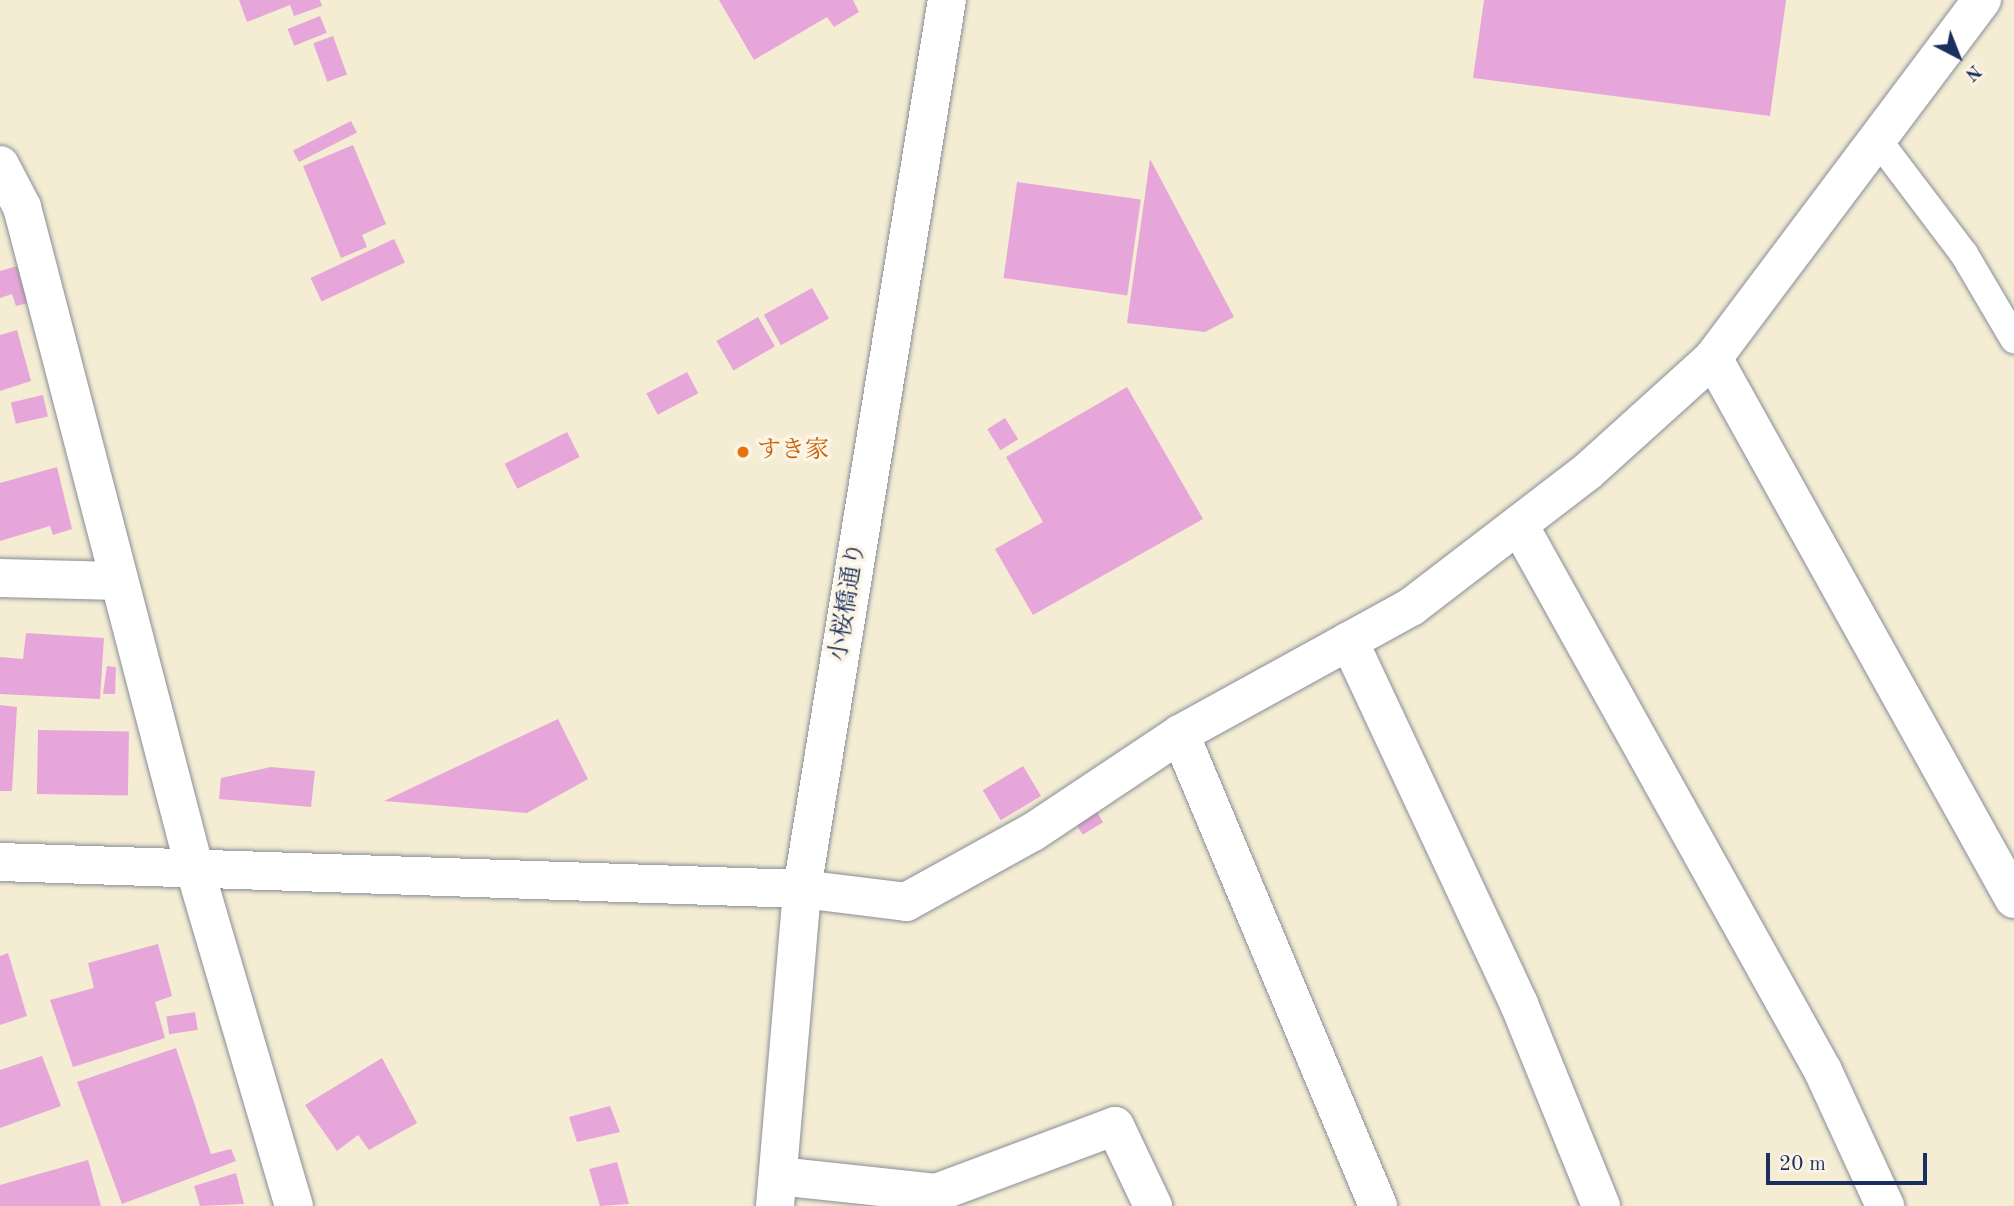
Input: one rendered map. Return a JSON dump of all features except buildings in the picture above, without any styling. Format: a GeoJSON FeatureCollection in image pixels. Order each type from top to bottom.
{"type":"FeatureCollection","features":[{"type":"Feature","properties":{"kind":"street","name":"小桜橋通り"},"geometry":{"type":"LineString","coordinates":[[776,1191],[802,889],[947,0]]}},
{"type":"Feature","properties":{"kind":"street"},"geometry":{"type":"LineString","coordinates":[[0,862],[802,889],[906,902],[1033,832],[1181,734],[1411,607],[1587,471],[1713,358],[1982,0]]}},
{"type":"Feature","properties":{"kind":"street"},"geometry":{"type":"LineString","coordinates":[[0,165],[22,206],[195,870],[293,1206]]}},
{"type":"Feature","properties":{"kind":"street"},"geometry":{"type":"LineString","coordinates":[[1713,358],[2014,899]]}},
{"type":"Feature","properties":{"kind":"street"},"geometry":{"type":"LineString","coordinates":[[1519,524],[1823,1071],[1885,1206]]}},
{"type":"Feature","properties":{"kind":"street"},"geometry":{"type":"LineString","coordinates":[[0,578],[119,581]]}},
{"type":"Feature","properties":{"kind":"street"},"geometry":{"type":"LineString","coordinates":[[1349,641],[1519,1004],[1601,1206]]}},
{"type":"Feature","properties":{"kind":"street"},"geometry":{"type":"LineString","coordinates":[[1181,734],[1378,1206]]}},
{"type":"Feature","properties":{"kind":"street"},"geometry":{"type":"LineString","coordinates":[[776,1191],[936,1193],[1115,1126],[1153,1206]]}},
{"type":"Feature","properties":{"kind":"lane"},"geometry":{"type":"LineString","coordinates":[[1877,139],[1964,254],[2014,339]]}},
{"type":"Feature","properties":{"kind":"place","name":"すき家"},"geometry":{"type":"Point","coordinates":[743,452]}}]}
